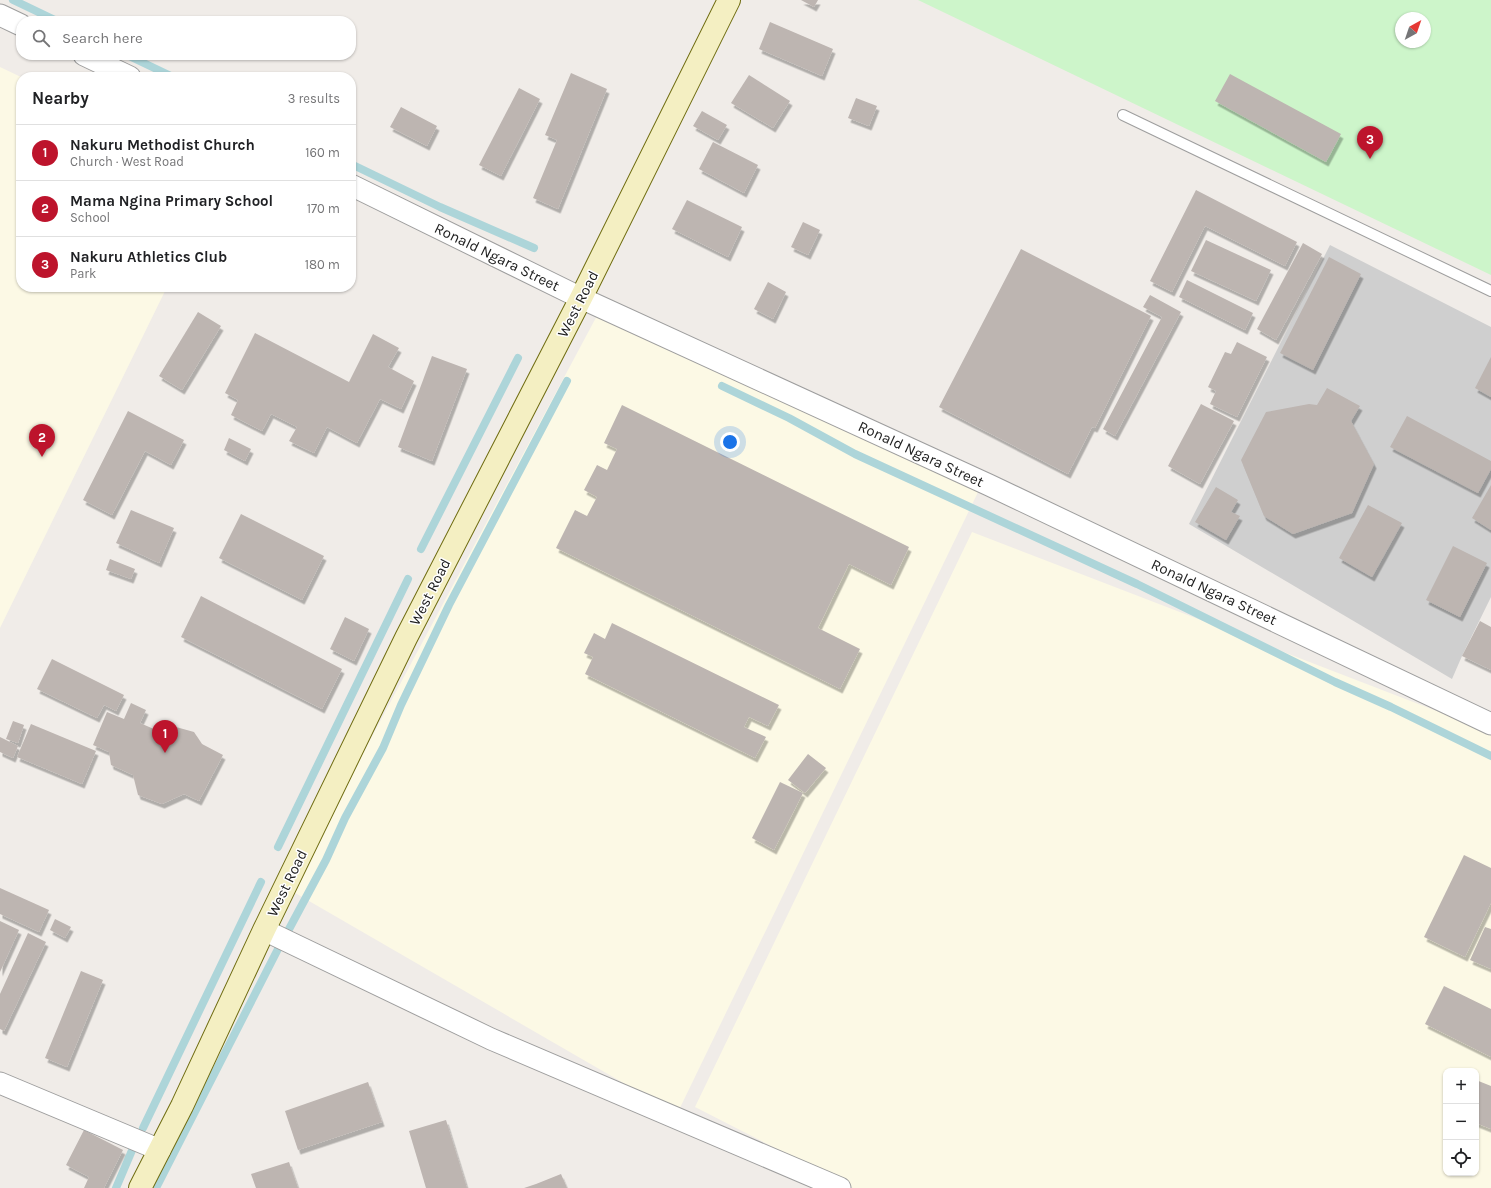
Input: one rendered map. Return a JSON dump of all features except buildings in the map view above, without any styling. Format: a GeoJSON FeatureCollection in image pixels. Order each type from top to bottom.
{"type":"FeatureCollection","features":[{"type":"Feature","properties":{"kind":"street","name":"West Road"},"geometry":{"type":"LineString","coordinates":[[140,1188],[160,1150],[264,930],[406,638],[581,298],[729,0]]}},
{"type":"Feature","properties":{"kind":"street"},"geometry":{"type":"LineString","coordinates":[[0,15],[16,23]]}},
{"type":"Feature","properties":{"kind":"street"},"geometry":{"type":"LineString","coordinates":[[94,60],[120,72]]}},
{"type":"Feature","properties":{"kind":"street","name":"Ronald Ngara Street"},"geometry":{"type":"LineString","coordinates":[[356,187],[581,298],[989,485],[1491,724]]}},
{"type":"Feature","properties":{"kind":"street"},"geometry":{"type":"LineString","coordinates":[[264,930],[491,1039],[840,1188]]}},
{"type":"Feature","properties":{"kind":"street"},"geometry":{"type":"LineString","coordinates":[[0,1083],[160,1150]]}},
{"type":"Feature","properties":{"kind":"lane"},"geometry":{"type":"LineString","coordinates":[[1123,115],[1491,290]]}},
{"type":"Feature","properties":{"kind":"shaded area"},"geometry":{"type":"Polygon","coordinates":[[[0,67],[16,75],[16,292],[165,292],[0,628],[0,67]]]}},
{"type":"Feature","properties":{"kind":"shaded area"},"geometry":{"type":"Polygon","coordinates":[[[1330,245],[1491,327],[1491,597],[1452,679],[1189,524],[1330,245]]]}},
{"type":"Feature","properties":{"kind":"shaded area"},"geometry":{"type":"Polygon","coordinates":[[[599,312],[980,488],[677,1114],[290,890],[599,312]]]}},
{"type":"Feature","properties":{"kind":"shaded area"},"geometry":{"type":"Polygon","coordinates":[[[972,532],[1491,732],[1491,1188],[853,1188],[695,1107],[972,532]]]}},
{"type":"Feature","properties":{"kind":"green space"},"geometry":{"type":"Polygon","coordinates":[[[918,0],[1491,0],[1491,275],[918,0]]]}},
{"type":"Feature","properties":{"kind":"waterway"},"geometry":{"type":"LineString","coordinates":[[13,0],[47,16]]}},
{"type":"Feature","properties":{"kind":"waterway"},"geometry":{"type":"LineString","coordinates":[[137,60],[163,72]]}},
{"type":"Feature","properties":{"kind":"waterway"},"geometry":{"type":"LineString","coordinates":[[356,166],[440,207],[534,248]]}},
{"type":"Feature","properties":{"kind":"waterway"},"geometry":{"type":"LineString","coordinates":[[421,549],[518,358]]}},
{"type":"Feature","properties":{"kind":"waterway"},"geometry":{"type":"LineString","coordinates":[[288,931],[326,860],[345,818],[383,748],[401,705],[449,605],[567,381]]}},
{"type":"Feature","properties":{"kind":"waterway"},"geometry":{"type":"LineString","coordinates":[[722,386],[789,418],[855,454],[1137,584],[1335,682],[1391,707],[1491,756]]}},
{"type":"Feature","properties":{"kind":"waterway"},"geometry":{"type":"LineString","coordinates":[[278,847],[408,579]]}},
{"type":"Feature","properties":{"kind":"waterway"},"geometry":{"type":"LineString","coordinates":[[143,1128],[261,882]]}},
{"type":"Feature","properties":{"kind":"waterway"},"geometry":{"type":"LineString","coordinates":[[156,1188],[278,949]]}},
{"type":"Feature","properties":{"kind":"waterway"},"geometry":{"type":"LineString","coordinates":[[116,1188],[133,1148]]}},
{"type":"Feature","properties":{"kind":"place","name":"Nakuru Athletics Club"},"geometry":{"type":"Point","coordinates":[1370,159]}},
{"type":"Feature","properties":{"kind":"place","name":"Mama Ngina Primary School"},"geometry":{"type":"Point","coordinates":[42,457]}},
{"type":"Feature","properties":{"kind":"place","name":"Nakuru Methodist Church"},"geometry":{"type":"Point","coordinates":[165,753]}}]}
